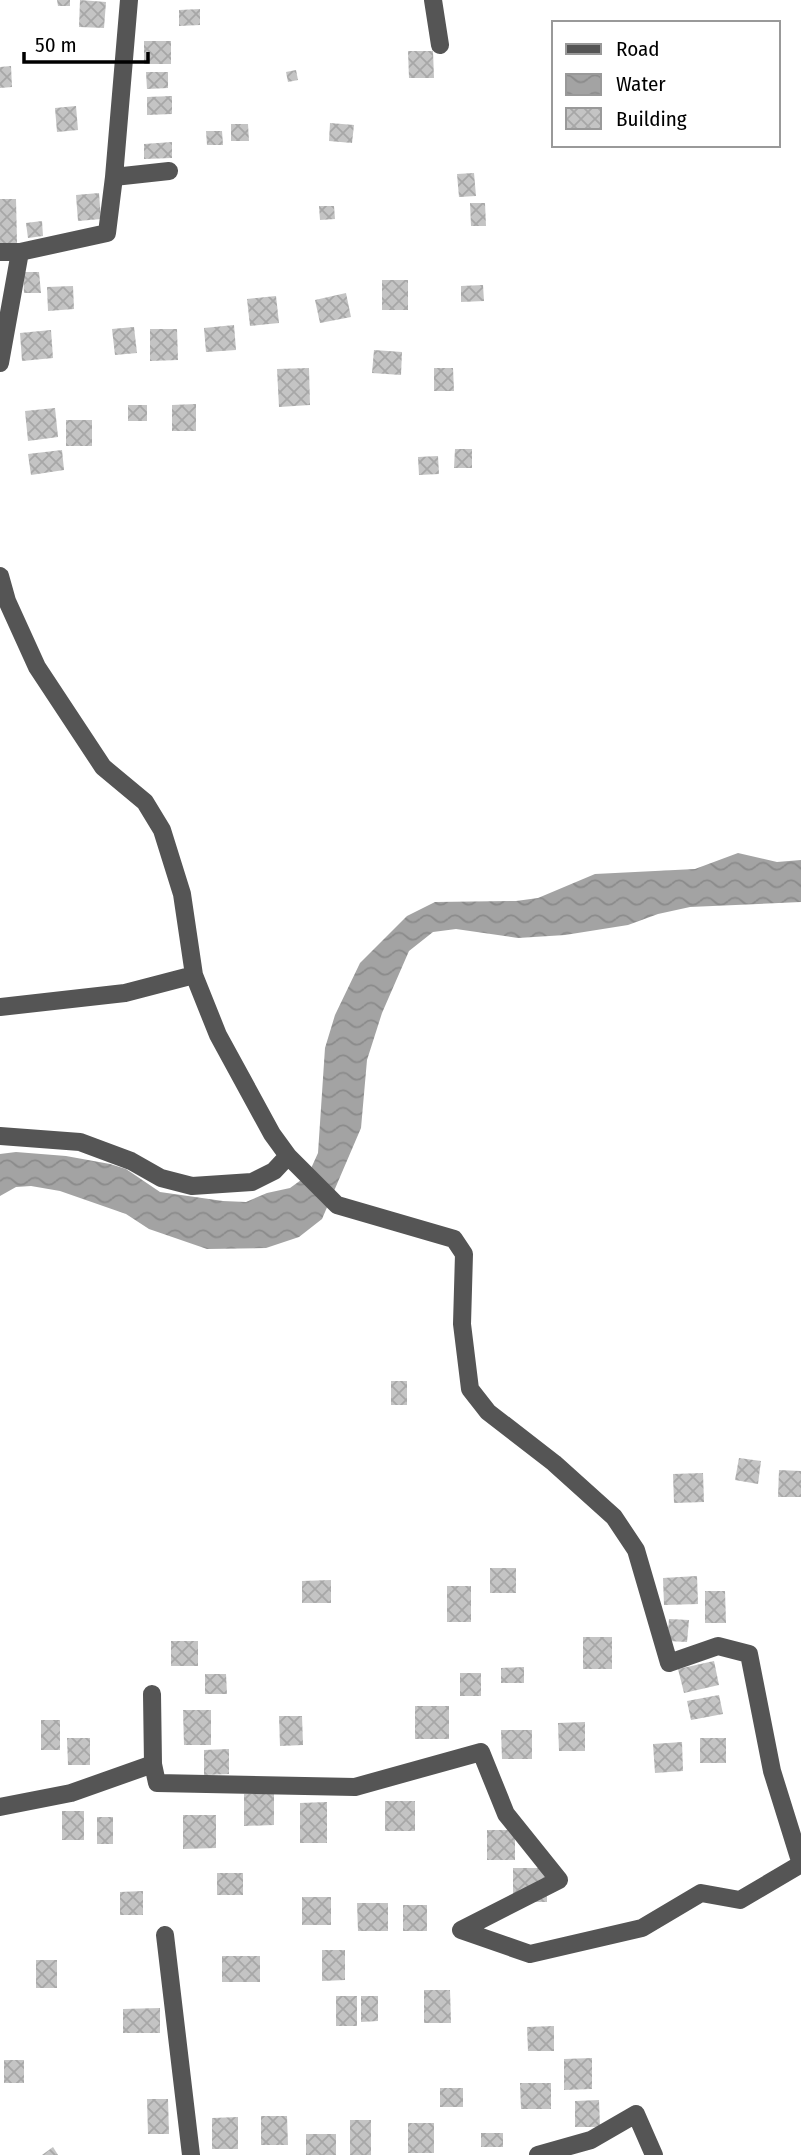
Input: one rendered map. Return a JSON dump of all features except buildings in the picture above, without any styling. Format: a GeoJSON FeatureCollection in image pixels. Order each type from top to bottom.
{"type":"FeatureCollection","features":[{"type":"Feature","properties":{"kind":"street"},"geometry":{"type":"LineString","coordinates":[[0,252],[20,252],[107,233],[129,0]]}},
{"type":"Feature","properties":{"kind":"street"},"geometry":{"type":"LineString","coordinates":[[433,0],[440,45]]}},
{"type":"Feature","properties":{"kind":"street"},"geometry":{"type":"LineString","coordinates":[[114,177],[169,171]]}},
{"type":"Feature","properties":{"kind":"street"},"geometry":{"type":"LineString","coordinates":[[0,363],[20,252]]}},
{"type":"Feature","properties":{"kind":"street"},"geometry":{"type":"LineString","coordinates":[[0,576],[7,601],[37,667],[103,767],[145,802],[162,830],[182,894],[194,975],[218,1035],[272,1134],[293,1161],[337,1205],[454,1239],[464,1254],[463,1324],[470,1389],[488,1412],[554,1464],[614,1517],[636,1550],[669,1663],[718,1646],[750,1654],[772,1771],[801,1864],[740,1900],[701,1893],[642,1928],[530,1954],[461,1930],[559,1880],[506,1814],[481,1752],[355,1787],[157,1783],[153,1764],[152,1694]]}},
{"type":"Feature","properties":{"kind":"street"},"geometry":{"type":"LineString","coordinates":[[0,1007],[125,993],[194,975]]}},
{"type":"Feature","properties":{"kind":"street"},"geometry":{"type":"LineString","coordinates":[[0,1136],[80,1142],[131,1161],[161,1178],[192,1186],[252,1182],[293,1161]]}},
{"type":"Feature","properties":{"kind":"street"},"geometry":{"type":"LineString","coordinates":[[0,1807],[71,1793],[153,1764]]}},
{"type":"Feature","properties":{"kind":"street"},"geometry":{"type":"LineString","coordinates":[[165,1935],[191,2155]]}},
{"type":"Feature","properties":{"kind":"street"},"geometry":{"type":"LineString","coordinates":[[538,2155],[591,2140],[636,2114],[654,2155]]}},
{"type":"Feature","properties":{"kind":"water"},"geometry":{"type":"Polygon","coordinates":[[[738,853],[777,862],[801,860],[801,902],[690,907],[658,914],[628,925],[565,935],[518,938],[456,929],[433,932],[409,951],[382,1013],[367,1060],[361,1128],[322,1219],[299,1237],[266,1248],[207,1249],[149,1229],[126,1214],[60,1191],[31,1186],[16,1187],[0,1196],[0,1154],[16,1152],[66,1156],[110,1164],[126,1169],[160,1192],[223,1201],[246,1202],[267,1193],[290,1188],[308,1175],[318,1153],[325,1048],[335,1015],[360,963],[407,916],[435,902],[516,901],[538,898],[595,874],[695,869],[738,853]]]}}]}
